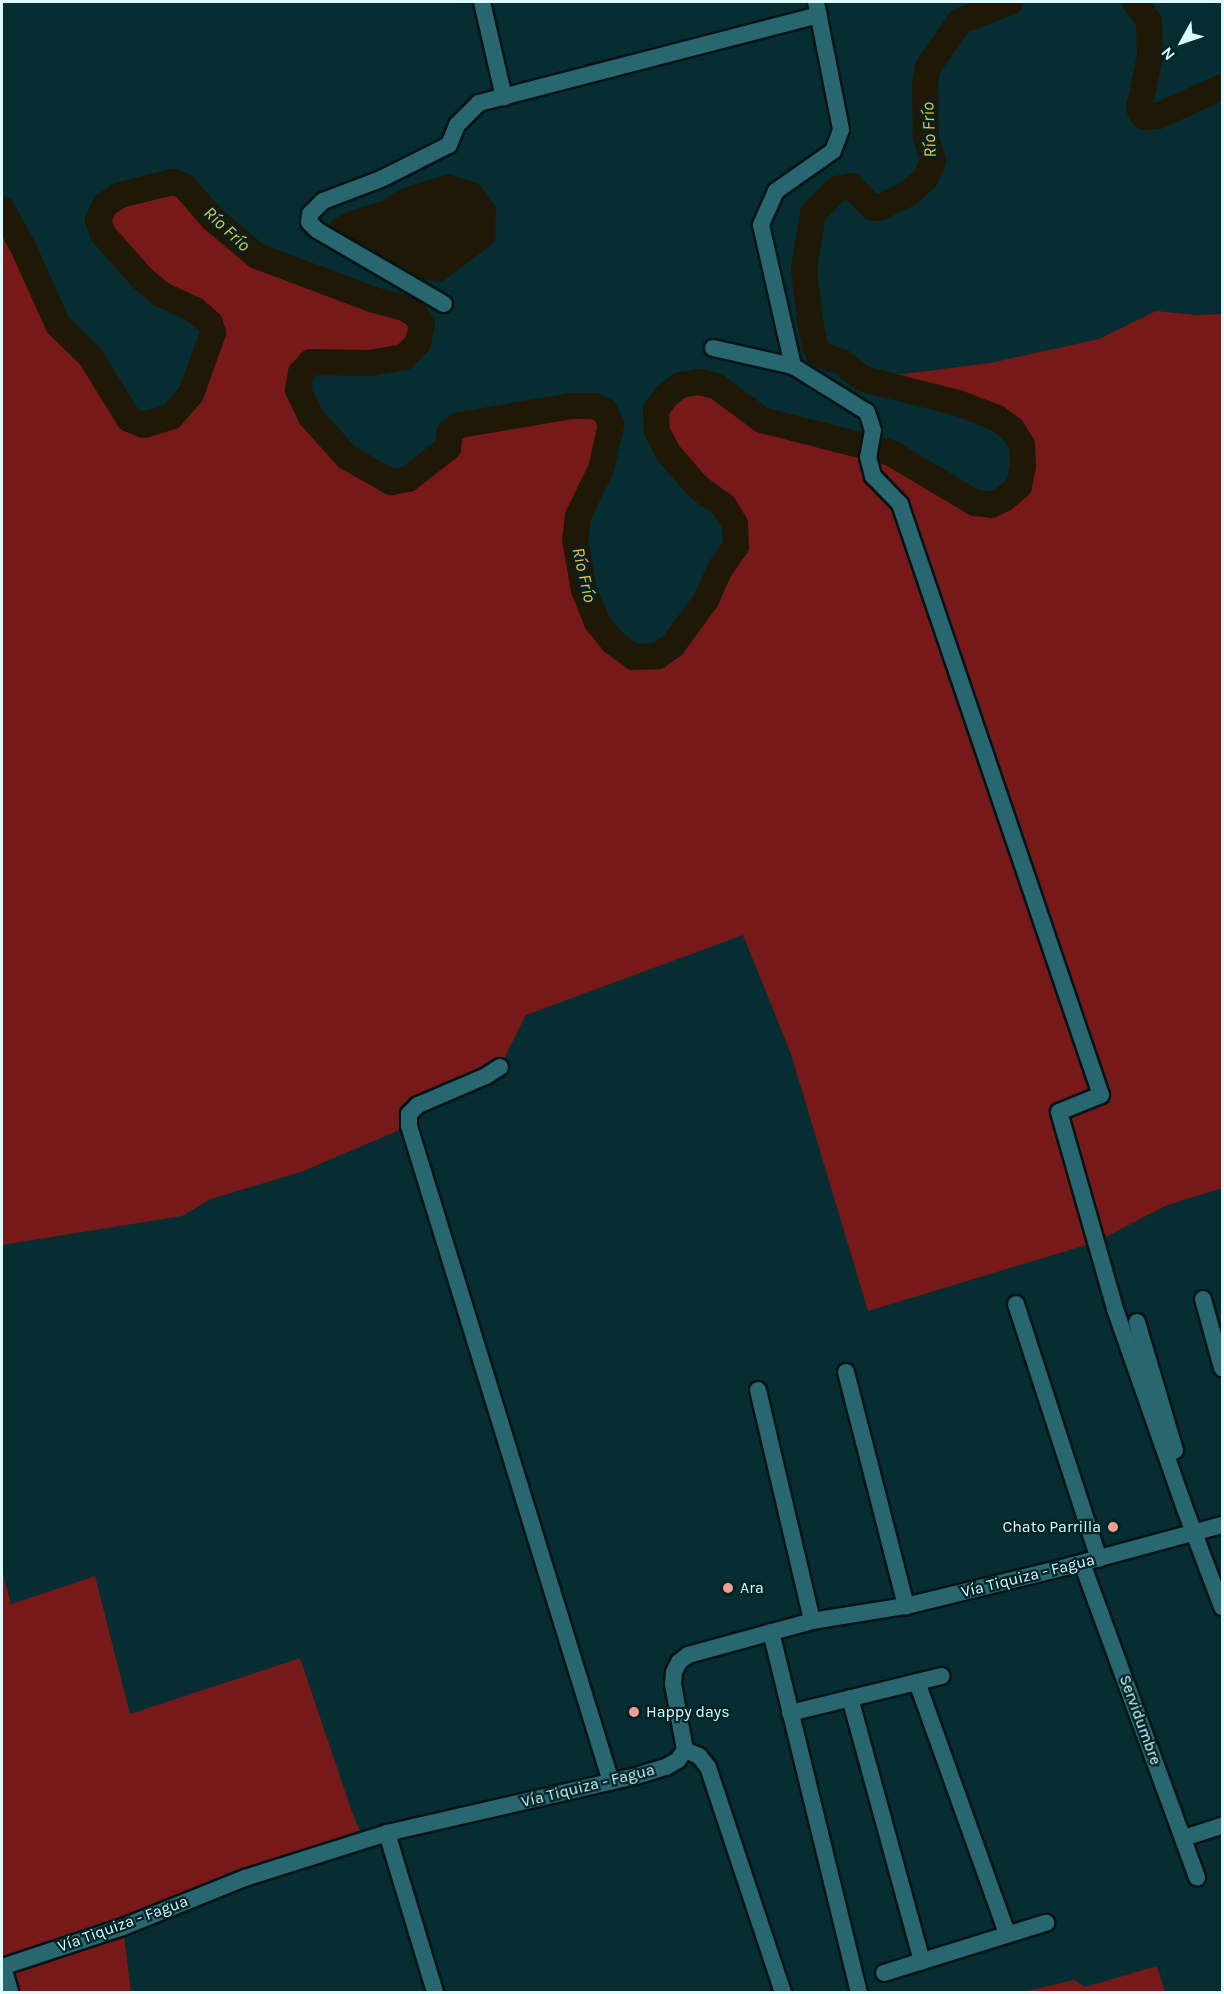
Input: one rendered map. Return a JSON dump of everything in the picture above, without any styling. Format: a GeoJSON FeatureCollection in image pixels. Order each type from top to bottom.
{"type":"FeatureCollection","features":[{"type":"Feature","properties":{"kind":"street"},"geometry":{"type":"LineString","coordinates":[[482,2],[504,97]]}},
{"type":"Feature","properties":{"kind":"street"},"geometry":{"type":"LineString","coordinates":[[444,304],[317,230],[309,222],[310,214],[323,201],[381,179],[449,144],[457,125],[479,103],[817,8],[841,130],[833,151],[776,191],[761,225],[793,366]]}},
{"type":"Feature","properties":{"kind":"street"},"geometry":{"type":"LineString","coordinates":[[713,348],[793,366],[867,412],[873,430],[868,457],[873,476],[900,504],[1101,1095],[1059,1112],[1115,1309],[1222,1607]]}},
{"type":"Feature","properties":{"kind":"street"},"geometry":{"type":"LineString","coordinates":[[500,1066],[486,1076],[418,1105],[409,1114],[409,1126],[611,1782]]}},
{"type":"Feature","properties":{"kind":"street"},"geometry":{"type":"LineString","coordinates":[[1203,1299],[1222,1368]]}},
{"type":"Feature","properties":{"kind":"street"},"geometry":{"type":"LineString","coordinates":[[1016,1304],[1099,1559]]}},
{"type":"Feature","properties":{"kind":"street"},"geometry":{"type":"LineString","coordinates":[[1137,1322],[1196,1532]]}},
{"type":"Feature","properties":{"kind":"street"},"geometry":{"type":"LineString","coordinates":[[846,1372],[906,1605]]}},
{"type":"Feature","properties":{"kind":"street"},"geometry":{"type":"LineString","coordinates":[[758,1390],[812,1621]]}},
{"type":"Feature","properties":{"kind":"street","name":"Vía Tiquiza - Fagua"},"geometry":{"type":"LineString","coordinates":[[2,1967],[123,1927],[245,1878],[387,1833],[611,1782],[666,1767],[678,1760],[685,1750],[673,1684],[674,1672],[679,1662],[688,1655],[812,1621],[906,1605],[1099,1559],[1222,1525]]}},
{"type":"Feature","properties":{"kind":"street","name":"Servidumbre"},"geometry":{"type":"LineString","coordinates":[[1082,1563],[1197,1878]]}},
{"type":"Feature","properties":{"kind":"street"},"geometry":{"type":"LineString","coordinates":[[771,1632],[859,1992]]}},
{"type":"Feature","properties":{"kind":"street"},"geometry":{"type":"LineString","coordinates":[[790,1713],[942,1676]]}},
{"type":"Feature","properties":{"kind":"street"},"geometry":{"type":"LineString","coordinates":[[917,1682],[1007,1934]]}},
{"type":"Feature","properties":{"kind":"street"},"geometry":{"type":"LineString","coordinates":[[850,1698],[922,1961]]}},
{"type":"Feature","properties":{"kind":"street"},"geometry":{"type":"LineString","coordinates":[[685,1750],[699,1756],[708,1767],[783,1992]]}},
{"type":"Feature","properties":{"kind":"street"},"geometry":{"type":"LineString","coordinates":[[1184,1838],[1222,1826]]}},
{"type":"Feature","properties":{"kind":"street"},"geometry":{"type":"LineString","coordinates":[[387,1833],[435,1992]]}},
{"type":"Feature","properties":{"kind":"street"},"geometry":{"type":"LineString","coordinates":[[884,1973],[1046,1923]]}},
{"type":"Feature","properties":{"kind":"street"},"geometry":{"type":"LineString","coordinates":[[2,1967],[10,1992]]}},
{"type":"Feature","properties":{"kind":"shaded area"},"geometry":{"type":"Polygon","coordinates":[[[449,174],[479,184],[496,207],[495,242],[442,282],[422,279],[330,230],[331,221],[347,212],[382,201],[400,189],[449,174]]]}},
{"type":"Feature","properties":{"kind":"shaded area"},"geometry":{"type":"Polygon","coordinates":[[[173,182],[184,186],[213,219],[257,256],[374,300],[404,308],[415,314],[422,324],[418,343],[404,357],[371,363],[311,362],[301,373],[299,390],[311,417],[347,457],[391,481],[408,479],[448,448],[450,432],[460,425],[571,406],[594,406],[605,411],[611,425],[601,469],[578,516],[575,539],[584,590],[597,622],[613,642],[634,657],[658,656],[673,645],[706,600],[720,569],[736,546],[734,524],[724,506],[698,487],[669,454],[657,431],[656,410],[666,396],[680,385],[699,382],[716,386],[762,420],[891,453],[975,503],[991,505],[1004,499],[1019,486],[1023,465],[1022,445],[1012,429],[997,418],[958,403],[863,379],[990,363],[1099,339],[1156,311],[1197,315],[1222,314],[1222,1188],[1165,1206],[1096,1242],[868,1311],[791,1054],[743,935],[526,1015],[500,1067],[418,1105],[409,1126],[301,1172],[211,1199],[182,1216],[2,1245],[2,209],[23,247],[58,325],[90,356],[129,419],[144,425],[171,417],[191,394],[213,333],[210,323],[195,310],[161,294],[142,278],[103,234],[98,220],[105,205],[120,195],[173,182]]]}},
{"type":"Feature","properties":{"kind":"shaded area"},"geometry":{"type":"Polygon","coordinates":[[[2,1570],[11,1604],[95,1576],[130,1714],[300,1658],[352,1812],[364,1840],[123,1927],[131,1992],[10,1992],[2,1967],[2,1570]]]}},
{"type":"Feature","properties":{"kind":"shaded area"},"geometry":{"type":"Polygon","coordinates":[[[1157,1966],[1165,1992],[1023,1992],[1074,1980],[1085,1987],[1157,1966]]]}},
{"type":"Feature","properties":{"kind":"waterway","name":"Río Frío"},"geometry":{"type":"LineString","coordinates":[[2,209],[23,247],[58,325],[90,356],[129,419],[144,425],[171,417],[191,394],[213,333],[210,323],[195,310],[161,294],[142,278],[103,234],[98,220],[105,205],[120,195],[173,182],[184,186],[213,219],[257,256],[374,300],[404,308],[415,314],[422,324],[418,343],[404,357],[371,363],[311,362],[301,373],[298,390],[311,417],[347,457],[391,482],[408,479],[448,448],[450,432],[460,425],[571,406],[594,406],[605,411],[611,425],[601,469],[578,516],[575,539],[584,590],[597,622],[613,642],[634,657],[658,656],[673,645],[706,600],[720,569],[736,546],[735,524],[724,506],[698,487],[669,454],[657,431],[656,410],[666,396],[680,385],[699,382],[716,386],[762,420],[891,453],[975,503],[991,505],[1004,499],[1019,486],[1023,465],[1022,445],[1012,429],[997,418],[958,403],[863,379],[842,362],[819,354],[815,346],[810,320],[804,269],[813,213],[837,189],[851,186],[873,208],[881,207],[908,194],[926,178],[933,161],[926,137],[925,84],[928,67],[960,21],[1011,2]]}},
{"type":"Feature","properties":{"kind":"waterway","name":"Río Frío"},"geometry":{"type":"LineString","coordinates":[[1135,2],[1149,21],[1150,56],[1139,108],[1144,117],[1158,116],[1222,87]]}},
{"type":"Feature","properties":{"kind":"place","name":"Chato Parrilla"},"geometry":{"type":"Point","coordinates":[1113,1527]}},
{"type":"Feature","properties":{"kind":"place","name":"Ara"},"geometry":{"type":"Point","coordinates":[728,1588]}},
{"type":"Feature","properties":{"kind":"place","name":"Happy days"},"geometry":{"type":"Point","coordinates":[634,1712]}}]}
